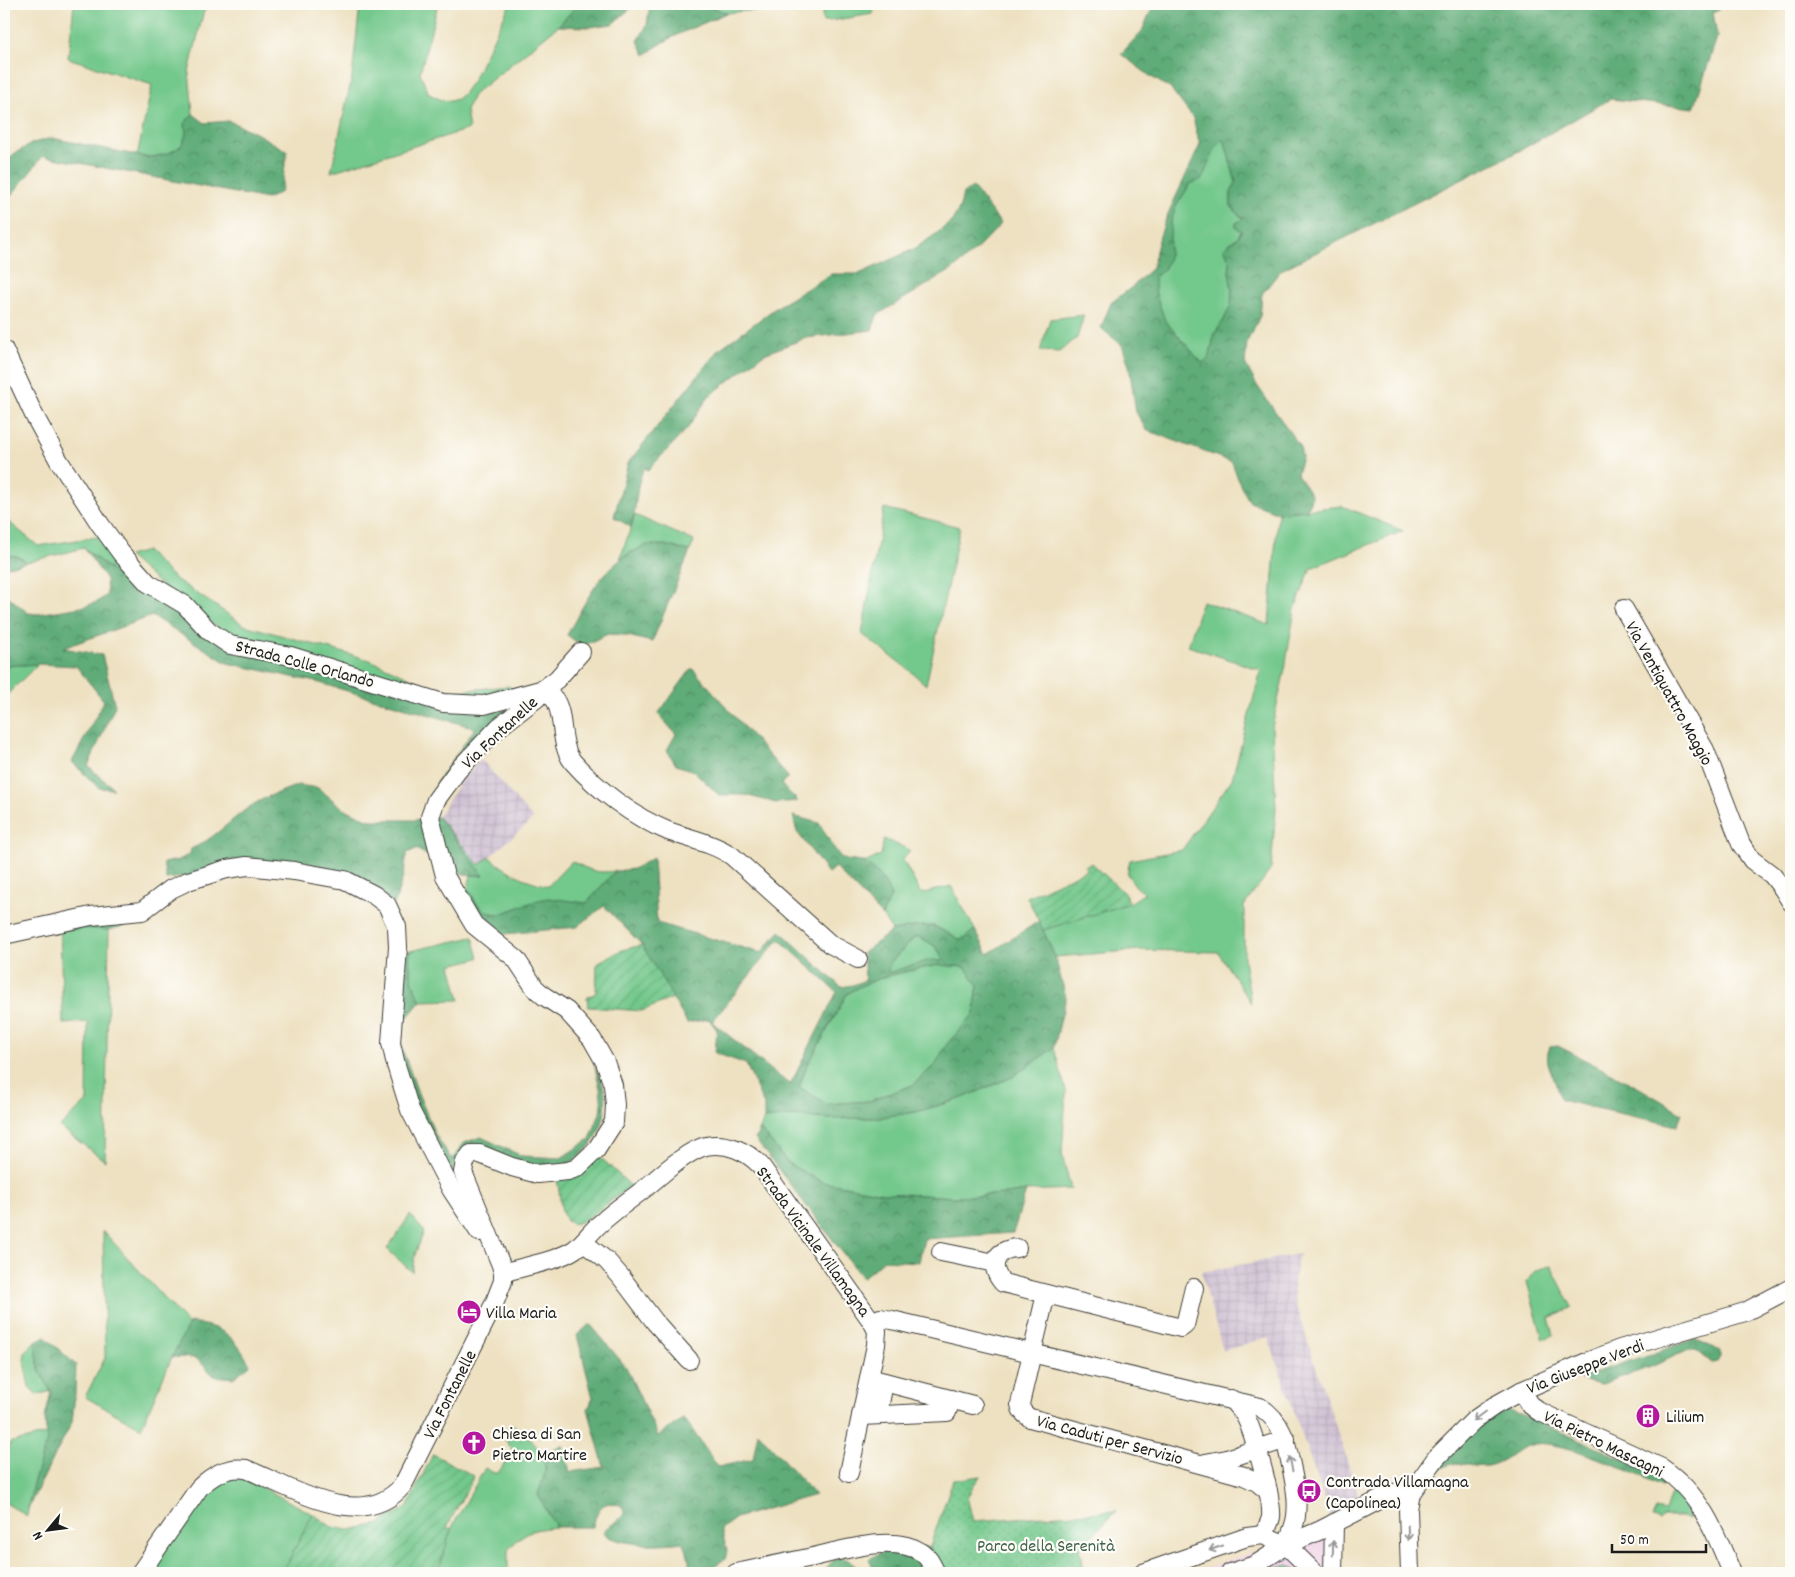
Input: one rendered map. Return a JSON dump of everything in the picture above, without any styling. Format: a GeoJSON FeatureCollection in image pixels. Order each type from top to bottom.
{"type":"FeatureCollection","features":[{"type":"Feature","properties":{"kind":"street","name":"Strada Colle Orlando"},"geometry":{"type":"LineString","coordinates":[[4,350],[34,415],[59,461],[115,546],[148,583],[186,605],[209,631],[230,645],[291,656],[443,702],[484,705],[544,689]]}},
{"type":"Feature","properties":{"kind":"street","name":"Via Ventiquattro Maggio"},"geometry":{"type":"LineString","coordinates":[[1624,609],[1706,750],[1741,844],[1752,860],[1772,876],[1784,889],[1791,902]]}},
{"type":"Feature","properties":{"kind":"street","name":"Via Fontanelle"},"geometry":{"type":"LineString","coordinates":[[140,1573],[199,1488],[208,1479],[223,1471],[239,1468],[246,1469],[328,1503],[350,1507],[366,1507],[394,1495],[403,1485],[472,1350],[501,1287],[503,1273],[463,1172],[465,1162],[471,1154],[480,1154],[512,1167],[538,1174],[568,1171],[576,1168],[596,1150],[614,1122],[613,1085],[605,1062],[592,1039],[567,1011],[535,988],[516,959],[474,925],[445,876],[430,817],[436,800],[458,770],[499,727],[537,698],[544,689],[557,679],[581,652]]}},
{"type":"Feature","properties":{"kind":"street"},"geometry":{"type":"LineString","coordinates":[[544,689],[555,701],[566,751],[571,760],[587,776],[639,816],[668,830],[720,848],[732,856],[830,944],[858,959]]}},
{"type":"Feature","properties":{"kind":"street"},"geometry":{"type":"LineString","coordinates":[[4,935],[91,916],[142,911],[171,889],[188,881],[227,869],[247,866],[294,870],[345,880],[374,895],[386,905],[396,927],[398,947],[391,1043],[410,1110],[451,1189],[481,1236],[491,1241]]}},
{"type":"Feature","properties":{"kind":"street","name":"Strada Vicinale Villamagna"},"geometry":{"type":"LineString","coordinates":[[503,1273],[564,1255],[583,1242],[602,1222],[678,1162],[705,1146],[718,1145],[731,1147],[752,1156],[761,1166],[872,1323]]}},
{"type":"Feature","properties":{"kind":"street"},"geometry":{"type":"LineString","coordinates":[[583,1242],[607,1261],[655,1322],[689,1360]]}},
{"type":"Feature","properties":{"kind":"street"},"geometry":{"type":"LineString","coordinates":[[1017,1248],[1003,1251],[995,1263],[995,1271],[1003,1283],[1181,1328],[1185,1325],[1194,1288]]}},
{"type":"Feature","properties":{"kind":"street"},"geometry":{"type":"LineString","coordinates":[[941,1252],[995,1263]]}},
{"type":"Feature","properties":{"kind":"street","name":"Via Giuseppe Verdi"},"geometry":{"type":"LineString","coordinates":[[1411,1494],[1436,1458],[1474,1420],[1521,1391],[1620,1349],[1746,1312],[1791,1288]]}},
{"type":"Feature","properties":{"kind":"street","name":"Via Caduti per Servizio"},"geometry":{"type":"LineString","coordinates":[[1046,1294],[1020,1404],[1020,1408],[1026,1415],[1030,1418],[1244,1476],[1257,1482],[1268,1491]]}},
{"type":"Feature","properties":{"kind":"street"},"geometry":{"type":"LineString","coordinates":[[849,1473],[870,1415],[876,1380],[877,1331],[872,1323],[880,1318],[1250,1404],[1268,1412],[1286,1439],[1297,1495],[1296,1518],[1286,1545]]}},
{"type":"Feature","properties":{"kind":"street"},"geometry":{"type":"LineString","coordinates":[[876,1380],[972,1405]]}},
{"type":"Feature","properties":{"kind":"street","name":"Via Pietro Mascagni"},"geometry":{"type":"LineString","coordinates":[[1521,1391],[1528,1404],[1538,1411],[1662,1468],[1675,1477],[1697,1501],[1705,1513],[1719,1541],[1731,1573]]}},
{"type":"Feature","properties":{"kind":"street"},"geometry":{"type":"LineString","coordinates":[[870,1415],[947,1412],[951,1399]]}},
{"type":"Feature","properties":{"kind":"street"},"geometry":{"type":"LineString","coordinates":[[1231,1400],[1244,1414],[1250,1428],[1268,1491],[1271,1515],[1270,1522],[1263,1534]]}},
{"type":"Feature","properties":{"kind":"street","name":"Via Caduti per Servizio"},"geometry":{"type":"LineString","coordinates":[[1200,1464],[1227,1459],[1286,1439]]}},
{"type":"Feature","properties":{"kind":"street"},"geometry":{"type":"LineString","coordinates":[[1230,1573],[1255,1565],[1286,1545],[1308,1537],[1394,1492],[1404,1492],[1411,1494],[1408,1516],[1410,1573]]}},
{"type":"Feature","properties":{"kind":"street"},"geometry":{"type":"LineString","coordinates":[[1333,1573],[1336,1521]]}},
{"type":"Feature","properties":{"kind":"street"},"geometry":{"type":"LineString","coordinates":[[1143,1573],[1247,1537],[1263,1534],[1286,1545],[1315,1573]]}},
{"type":"Feature","properties":{"kind":"street"},"geometry":{"type":"LineString","coordinates":[[736,1573],[869,1545],[895,1544],[922,1552],[936,1573]]}},
{"type":"Feature","properties":{"kind":"shaded area"},"geometry":{"type":"Polygon","coordinates":[[[481,759],[533,819],[479,866],[438,817],[460,782],[481,759]]]}},
{"type":"Feature","properties":{"kind":"shaded area"},"geometry":{"type":"Polygon","coordinates":[[[1299,1254],[1293,1284],[1295,1303],[1361,1503],[1331,1518],[1268,1337],[1223,1351],[1201,1272],[1299,1254]]]}},
{"type":"Feature","properties":{"kind":"shaded area"},"geometry":{"type":"Polygon","coordinates":[[[1341,1514],[1340,1573],[1193,1573],[1257,1551],[1341,1514]]]}},
{"type":"Feature","properties":{"kind":"green space"},"geometry":{"type":"Polygon","coordinates":[[[74,4],[207,4],[189,72],[193,114],[185,123],[186,136],[179,148],[173,152],[158,156],[137,156],[152,85],[68,58],[74,4]]]}},
{"type":"Feature","properties":{"kind":"green space"},"geometry":{"type":"Polygon","coordinates":[[[360,4],[438,4],[420,73],[429,94],[441,100],[450,101],[457,99],[463,94],[473,80],[510,4],[574,4],[572,11],[558,26],[473,95],[466,111],[469,129],[331,172],[352,77],[360,4]]]}},
{"type":"Feature","properties":{"kind":"green space"},"geometry":{"type":"Polygon","coordinates":[[[574,4],[636,4],[612,24],[589,27],[558,26],[572,11],[574,4]]]}},
{"type":"Feature","properties":{"kind":"green space"},"geometry":{"type":"Polygon","coordinates":[[[650,4],[704,4],[726,13],[674,37],[645,55],[638,41],[647,25],[650,4]]]}},
{"type":"Feature","properties":{"kind":"green space"},"geometry":{"type":"Polygon","coordinates":[[[704,4],[804,4],[779,10],[726,13],[704,4]]]}},
{"type":"Feature","properties":{"kind":"green space"},"geometry":{"type":"Polygon","coordinates":[[[821,4],[875,4],[873,14],[823,22],[821,4]]]}},
{"type":"Feature","properties":{"kind":"green space"},"geometry":{"type":"Polygon","coordinates":[[[1154,4],[1729,4],[1713,12],[1717,37],[1694,108],[1610,99],[1519,151],[1281,270],[1262,294],[1260,316],[1247,342],[1245,363],[1256,384],[1300,447],[1302,457],[1297,474],[1312,496],[1307,510],[1278,513],[1250,502],[1241,487],[1232,462],[1146,430],[1136,412],[1129,365],[1122,345],[1101,328],[1111,303],[1152,268],[1167,216],[1200,145],[1193,118],[1171,89],[1121,54],[1142,31],[1154,4]],[[1224,139],[1213,153],[1202,179],[1190,184],[1175,208],[1171,222],[1169,257],[1165,268],[1154,279],[1156,295],[1165,321],[1202,363],[1209,358],[1215,333],[1231,305],[1230,262],[1224,248],[1236,239],[1242,231],[1236,228],[1236,223],[1243,219],[1231,206],[1231,193],[1236,182],[1224,139]]]}},
{"type":"Feature","properties":{"kind":"green space"},"geometry":{"type":"Polygon","coordinates":[[[193,114],[205,123],[229,121],[256,133],[287,151],[281,192],[267,199],[43,156],[6,202],[4,197],[4,164],[15,153],[33,143],[52,138],[150,158],[169,153],[181,146],[186,135],[185,123],[193,114]]]}},
{"type":"Feature","properties":{"kind":"green space"},"geometry":{"type":"Polygon","coordinates":[[[1224,138],[1236,183],[1231,193],[1231,206],[1243,220],[1239,235],[1227,245],[1232,289],[1231,305],[1215,333],[1209,358],[1202,363],[1165,321],[1156,295],[1154,279],[1165,268],[1171,222],[1175,208],[1190,184],[1207,168],[1212,152],[1224,138]]]}},
{"type":"Feature","properties":{"kind":"green space"},"geometry":{"type":"Polygon","coordinates":[[[973,187],[1001,224],[975,251],[953,269],[877,315],[872,330],[806,338],[764,354],[709,396],[687,429],[648,470],[644,468],[639,482],[631,527],[614,517],[628,463],[718,350],[777,307],[831,274],[859,274],[914,249],[952,221],[960,207],[963,193],[973,187]]]}},
{"type":"Feature","properties":{"kind":"green space"},"geometry":{"type":"Polygon","coordinates":[[[1084,315],[1077,338],[1059,352],[1040,351],[1050,319],[1084,315]]]}},
{"type":"Feature","properties":{"kind":"green space"},"geometry":{"type":"Polygon","coordinates":[[[1342,506],[1403,531],[1311,568],[1295,609],[1284,674],[1272,727],[1276,808],[1271,869],[1244,906],[1244,960],[1251,1003],[1218,952],[1140,950],[1055,957],[1043,930],[1130,903],[1145,893],[1137,888],[1127,874],[1130,860],[1182,850],[1232,779],[1261,670],[1188,646],[1202,601],[1269,625],[1278,513],[1342,506]]]}},
{"type":"Feature","properties":{"kind":"green space"},"geometry":{"type":"Polygon","coordinates":[[[884,508],[960,527],[926,685],[862,634],[884,508]]]}},
{"type":"Feature","properties":{"kind":"green space"},"geometry":{"type":"Polygon","coordinates":[[[635,515],[694,541],[690,551],[664,545],[630,552],[620,559],[635,515]]]}},
{"type":"Feature","properties":{"kind":"green space"},"geometry":{"type":"Polygon","coordinates":[[[9,522],[38,546],[103,536],[141,581],[124,581],[84,548],[27,562],[17,556],[4,556],[4,524],[9,522]]]}},
{"type":"Feature","properties":{"kind":"green space"},"geometry":{"type":"Polygon","coordinates":[[[647,545],[664,545],[690,551],[652,642],[624,635],[608,634],[582,646],[567,635],[598,582],[619,561],[647,545]]]}},
{"type":"Feature","properties":{"kind":"green space"},"geometry":{"type":"Polygon","coordinates":[[[84,548],[124,581],[141,581],[208,633],[505,710],[505,718],[440,786],[436,783],[475,728],[320,683],[227,663],[152,616],[63,648],[102,655],[115,706],[88,766],[114,789],[99,788],[72,762],[104,701],[76,666],[38,664],[4,666],[4,593],[28,613],[38,614],[82,607],[97,602],[107,595],[106,579],[84,548]]]}},
{"type":"Feature","properties":{"kind":"green space"},"geometry":{"type":"Polygon","coordinates":[[[146,551],[174,578],[244,625],[370,660],[433,688],[457,691],[509,686],[512,689],[494,697],[430,694],[235,636],[193,611],[128,556],[146,551]]]}},
{"type":"Feature","properties":{"kind":"green space"},"geometry":{"type":"Polygon","coordinates":[[[4,556],[17,556],[27,562],[4,568],[4,556]]]}},
{"type":"Feature","properties":{"kind":"green space"},"geometry":{"type":"Polygon","coordinates":[[[38,664],[4,698],[4,666],[38,664]]]}},
{"type":"Feature","properties":{"kind":"green space"},"geometry":{"type":"Polygon","coordinates":[[[692,668],[788,777],[781,784],[798,801],[776,803],[745,795],[719,795],[694,771],[676,765],[667,750],[676,734],[658,714],[692,668]]]}},
{"type":"Feature","properties":{"kind":"green space"},"geometry":{"type":"Polygon","coordinates":[[[298,785],[318,788],[344,809],[370,820],[414,820],[438,817],[484,876],[464,874],[416,849],[407,853],[404,873],[395,903],[278,865],[166,879],[163,863],[179,860],[190,854],[191,849],[214,835],[254,804],[298,785]]]}},
{"type":"Feature","properties":{"kind":"green space"},"geometry":{"type":"Polygon","coordinates":[[[793,816],[819,823],[841,857],[845,860],[858,861],[865,864],[879,875],[891,896],[882,916],[835,867],[828,873],[797,832],[793,816]]]}},
{"type":"Feature","properties":{"kind":"green space"},"geometry":{"type":"Polygon","coordinates":[[[438,817],[479,865],[489,857],[510,872],[539,884],[548,886],[572,861],[593,871],[615,871],[587,903],[543,904],[517,908],[501,914],[487,912],[480,907],[468,888],[471,875],[484,876],[438,817]]]}},
{"type":"Feature","properties":{"kind":"green space"},"geometry":{"type":"Polygon","coordinates":[[[884,839],[910,850],[903,860],[921,894],[951,886],[975,930],[961,940],[934,926],[892,931],[882,916],[891,896],[878,873],[860,862],[867,862],[881,855],[884,839]]]}},
{"type":"Feature","properties":{"kind":"green space"},"geometry":{"type":"Polygon","coordinates":[[[653,858],[657,923],[761,953],[780,931],[841,987],[865,980],[863,953],[892,931],[916,926],[934,926],[961,940],[975,930],[988,954],[1039,921],[1055,957],[1066,997],[1054,1048],[1012,1077],[960,1099],[916,1112],[875,1118],[827,1119],[794,1116],[764,1119],[764,1105],[746,1064],[715,1053],[717,1030],[709,1019],[687,1023],[642,945],[604,906],[577,927],[494,935],[479,926],[452,882],[468,888],[479,907],[489,913],[501,914],[548,898],[587,903],[615,871],[633,869],[653,858]],[[916,936],[891,962],[887,973],[930,960],[943,961],[937,948],[916,936]],[[779,939],[712,1022],[790,1085],[837,992],[779,939]],[[939,965],[880,978],[847,994],[806,1068],[799,1087],[827,1104],[869,1101],[913,1085],[935,1065],[947,1044],[974,1014],[978,985],[965,967],[939,965]]]}},
{"type":"Feature","properties":{"kind":"green space"},"geometry":{"type":"Polygon","coordinates":[[[1092,863],[1125,894],[1130,903],[1043,930],[1027,897],[1086,870],[1085,866],[1092,863]]]}},
{"type":"Feature","properties":{"kind":"green space"},"geometry":{"type":"Polygon","coordinates":[[[136,916],[146,920],[109,930],[89,928],[60,930],[136,916]]]}},
{"type":"Feature","properties":{"kind":"green space"},"geometry":{"type":"Polygon","coordinates":[[[89,928],[109,930],[105,1161],[60,1127],[87,1101],[88,1022],[63,1024],[60,930],[89,928]]]}},
{"type":"Feature","properties":{"kind":"green space"},"geometry":{"type":"Polygon","coordinates":[[[916,936],[929,942],[936,948],[943,962],[886,973],[891,962],[916,936]]]}},
{"type":"Feature","properties":{"kind":"green space"},"geometry":{"type":"Polygon","coordinates":[[[473,937],[479,958],[451,965],[460,1000],[421,1001],[411,977],[410,951],[473,937]]]}},
{"type":"Feature","properties":{"kind":"green space"},"geometry":{"type":"Polygon","coordinates":[[[642,945],[673,998],[642,1011],[588,1007],[587,997],[596,993],[597,963],[622,950],[642,945]]]}},
{"type":"Feature","properties":{"kind":"green space"},"geometry":{"type":"Polygon","coordinates":[[[410,951],[411,977],[421,1001],[405,1020],[399,1040],[435,1134],[452,1160],[463,1143],[481,1137],[522,1156],[561,1158],[590,1139],[602,1108],[600,1088],[594,1064],[605,1092],[604,1114],[598,1134],[585,1151],[575,1160],[553,1168],[529,1167],[516,1164],[487,1152],[475,1150],[460,1158],[450,1177],[412,1104],[399,1063],[394,1038],[404,952],[410,951]]]}},
{"type":"Feature","properties":{"kind":"green space"},"geometry":{"type":"Polygon","coordinates":[[[939,965],[965,967],[978,985],[974,1014],[947,1044],[935,1065],[913,1085],[869,1101],[826,1104],[799,1087],[806,1068],[847,994],[880,978],[939,965]]]}},
{"type":"Feature","properties":{"kind":"green space"},"geometry":{"type":"Polygon","coordinates":[[[1558,1046],[1636,1086],[1682,1113],[1677,1126],[1560,1100],[1548,1059],[1550,1047],[1558,1046]]]}},
{"type":"Feature","properties":{"kind":"green space"},"geometry":{"type":"Polygon","coordinates":[[[1054,1048],[1066,1091],[1062,1154],[1071,1189],[956,1197],[883,1193],[822,1182],[789,1164],[760,1129],[764,1119],[794,1116],[827,1119],[875,1118],[916,1112],[960,1099],[1012,1077],[1054,1048]]]}},
{"type":"Feature","properties":{"kind":"green space"},"geometry":{"type":"Polygon","coordinates":[[[760,1129],[789,1164],[822,1182],[883,1193],[956,1197],[1026,1191],[1013,1233],[924,1239],[919,1262],[884,1260],[862,1278],[755,1139],[760,1129]]]}},
{"type":"Feature","properties":{"kind":"green space"},"geometry":{"type":"Polygon","coordinates":[[[599,1156],[631,1186],[585,1220],[575,1224],[566,1221],[562,1212],[557,1178],[599,1156]]]}},
{"type":"Feature","properties":{"kind":"green space"},"geometry":{"type":"Polygon","coordinates":[[[410,1215],[424,1231],[415,1255],[412,1272],[387,1249],[410,1215]]]}},
{"type":"Feature","properties":{"kind":"green space"},"geometry":{"type":"Polygon","coordinates":[[[103,1231],[189,1325],[172,1357],[141,1428],[85,1397],[105,1358],[103,1231]]]}},
{"type":"Feature","properties":{"kind":"green space"},"geometry":{"type":"Polygon","coordinates":[[[1551,1266],[1572,1307],[1549,1318],[1554,1335],[1543,1339],[1527,1282],[1537,1271],[1551,1266]]]}},
{"type":"Feature","properties":{"kind":"green space"},"geometry":{"type":"Polygon","coordinates":[[[190,1322],[219,1330],[233,1339],[250,1365],[233,1378],[214,1376],[196,1358],[172,1357],[190,1322]]]}},
{"type":"Feature","properties":{"kind":"green space"},"geometry":{"type":"Polygon","coordinates":[[[590,1324],[626,1367],[658,1436],[684,1418],[718,1467],[753,1459],[758,1432],[815,1495],[736,1518],[721,1529],[727,1550],[725,1560],[696,1573],[688,1573],[688,1557],[683,1542],[645,1544],[626,1542],[608,1537],[603,1531],[623,1516],[625,1513],[622,1506],[610,1503],[605,1504],[596,1515],[593,1527],[556,1527],[538,1495],[546,1469],[541,1454],[563,1445],[570,1472],[604,1467],[588,1409],[593,1398],[577,1335],[590,1324]]]}},
{"type":"Feature","properties":{"kind":"green space"},"geometry":{"type":"Polygon","coordinates":[[[45,1337],[76,1365],[75,1394],[72,1422],[28,1508],[33,1484],[47,1441],[45,1418],[51,1392],[39,1369],[35,1341],[45,1337]]]}},
{"type":"Feature","properties":{"kind":"green space"},"geometry":{"type":"Polygon","coordinates":[[[1695,1339],[1720,1351],[1720,1357],[1717,1362],[1712,1363],[1696,1350],[1688,1350],[1651,1367],[1601,1384],[1577,1379],[1695,1339]]]}},
{"type":"Feature","properties":{"kind":"green space"},"geometry":{"type":"Polygon","coordinates":[[[35,1341],[39,1369],[51,1391],[37,1395],[29,1387],[24,1361],[25,1352],[35,1341]]]}},
{"type":"Feature","properties":{"kind":"green space"},"geometry":{"type":"Polygon","coordinates":[[[1502,1407],[1666,1478],[1662,1486],[1580,1452],[1547,1444],[1535,1444],[1522,1448],[1500,1462],[1487,1466],[1456,1463],[1444,1467],[1437,1473],[1434,1466],[1502,1407]]]}},
{"type":"Feature","properties":{"kind":"green space"},"geometry":{"type":"Polygon","coordinates":[[[512,1424],[538,1448],[544,1461],[544,1478],[538,1495],[556,1527],[529,1532],[514,1543],[508,1550],[508,1573],[438,1573],[451,1529],[485,1468],[498,1473],[513,1451],[502,1435],[512,1424]]]}},
{"type":"Feature","properties":{"kind":"green space"},"geometry":{"type":"Polygon","coordinates":[[[47,1434],[47,1441],[33,1484],[27,1516],[4,1502],[4,1462],[11,1442],[47,1434]]]}},
{"type":"Feature","properties":{"kind":"green space"},"geometry":{"type":"Polygon","coordinates":[[[433,1454],[474,1476],[447,1527],[451,1529],[438,1573],[282,1573],[313,1514],[332,1527],[349,1530],[379,1524],[407,1507],[433,1454]]]}},
{"type":"Feature","properties":{"kind":"green space","name":"Parco della Serenità"},"geometry":{"type":"Polygon","coordinates":[[[980,1476],[967,1497],[973,1521],[1117,1511],[1079,1548],[1085,1573],[939,1573],[930,1546],[953,1480],[980,1476]]]}},
{"type":"Feature","properties":{"kind":"green space"},"geometry":{"type":"Polygon","coordinates":[[[227,1478],[248,1480],[313,1514],[282,1573],[150,1573],[202,1496],[214,1485],[227,1478]]]}},
{"type":"Feature","properties":{"kind":"green space"},"geometry":{"type":"Polygon","coordinates":[[[1674,1484],[1692,1506],[1688,1519],[1680,1516],[1663,1516],[1659,1520],[1652,1518],[1656,1510],[1665,1512],[1674,1484]]]}},
{"type":"Feature","properties":{"kind":"green space"},"geometry":{"type":"Polygon","coordinates":[[[930,1546],[939,1573],[876,1573],[869,1560],[875,1555],[890,1550],[930,1546]]]}},
{"type":"Feature","properties":{"kind":"green space"},"geometry":{"type":"Polygon","coordinates":[[[839,1557],[849,1560],[866,1573],[826,1573],[829,1565],[839,1557]]]}},
{"type":"Feature","properties":{"kind":"green space"},"geometry":{"type":"Polygon","coordinates":[[[1289,1565],[1300,1573],[1255,1573],[1289,1565]]]}},
{"type":"Feature","properties":{"kind":"place","name":"Villa Maria"},"geometry":{"type":"Point","coordinates":[469,1312]}},
{"type":"Feature","properties":{"kind":"place","name":"Lilium"},"geometry":{"type":"Point","coordinates":[1648,1416]}},
{"type":"Feature","properties":{"kind":"place","name":"Chiesa di San Pietro Martire"},"geometry":{"type":"Point","coordinates":[474,1443]}},
{"type":"Feature","properties":{"kind":"place","name":"Contrada Villamagna (Capolinea)"},"geometry":{"type":"Point","coordinates":[1309,1491]}}]}
